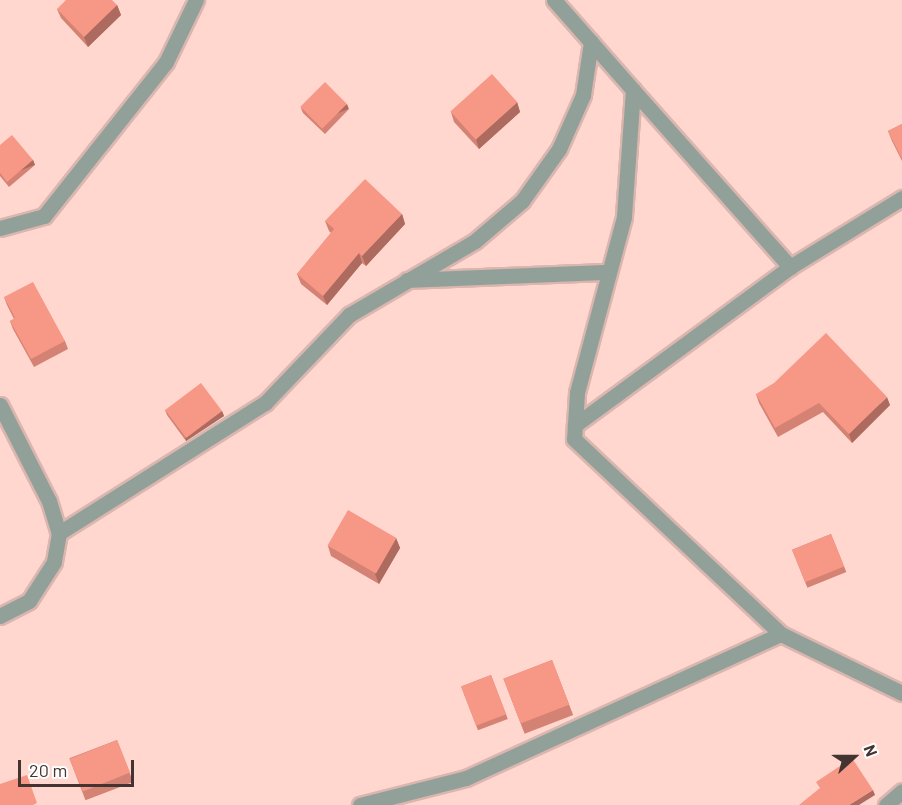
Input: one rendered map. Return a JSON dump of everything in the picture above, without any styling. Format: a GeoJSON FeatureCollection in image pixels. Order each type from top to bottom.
{"type":"FeatureCollection","features":[{"type":"Feature","properties":{"kind":"street"},"geometry":{"type":"LineString","coordinates":[[0,228],[44,216],[166,62],[196,0]]}},
{"type":"Feature","properties":{"kind":"street"},"geometry":{"type":"LineString","coordinates":[[554,0],[790,267]]}},
{"type":"Feature","properties":{"kind":"street"},"geometry":{"type":"LineString","coordinates":[[59,533],[265,403],[348,315],[404,280],[475,241],[522,201],[564,138],[583,95],[591,42]]}},
{"type":"Feature","properties":{"kind":"street"},"geometry":{"type":"LineString","coordinates":[[633,90],[624,217],[577,393],[574,438],[781,634],[902,693]]}},
{"type":"Feature","properties":{"kind":"street"},"geometry":{"type":"LineString","coordinates":[[575,425],[790,267],[902,198]]}},
{"type":"Feature","properties":{"kind":"street"},"geometry":{"type":"LineString","coordinates":[[404,280],[609,272]]}},
{"type":"Feature","properties":{"kind":"street"},"geometry":{"type":"LineString","coordinates":[[0,405],[49,501],[59,533],[54,562],[29,601],[0,616]]}},
{"type":"Feature","properties":{"kind":"street"},"geometry":{"type":"LineString","coordinates":[[360,805],[466,778],[781,634]]}},
{"type":"Feature","properties":{"kind":"street"},"geometry":{"type":"LineString","coordinates":[[886,805],[902,791]]}},
{"type":"Feature","properties":{"kind":"building"},"geometry":{"type":"Polygon","coordinates":[[[66,0],[112,0],[117,5],[84,37],[57,9],[66,0]]]}},
{"type":"Feature","properties":{"kind":"building"},"geometry":{"type":"Polygon","coordinates":[[[492,74],[517,102],[476,140],[450,111],[492,74]]]}},
{"type":"Feature","properties":{"kind":"building"},"geometry":{"type":"Polygon","coordinates":[[[325,82],[347,104],[322,129],[300,107],[325,82]]]}},
{"type":"Feature","properties":{"kind":"building"},"geometry":{"type":"Polygon","coordinates":[[[902,124],[902,159],[888,131],[902,124]]]}},
{"type":"Feature","properties":{"kind":"building"},"geometry":{"type":"Polygon","coordinates":[[[12,135],[33,160],[7,182],[0,173],[0,145],[12,135]]]}},
{"type":"Feature","properties":{"kind":"building"},"geometry":{"type":"Polygon","coordinates":[[[365,179],[402,214],[362,256],[359,253],[323,296],[297,274],[334,229],[325,221],[365,179]]]}},
{"type":"Feature","properties":{"kind":"building"},"geometry":{"type":"Polygon","coordinates":[[[33,282],[65,341],[31,359],[10,321],[15,318],[4,297],[33,282]]]}},
{"type":"Feature","properties":{"kind":"building"},"geometry":{"type":"Polygon","coordinates":[[[826,333],[887,397],[849,434],[819,403],[775,428],[756,394],[774,383],[826,333]]]}},
{"type":"Feature","properties":{"kind":"building"},"geometry":{"type":"Polygon","coordinates":[[[201,383],[222,411],[186,438],[165,410],[201,383]]]}},
{"type":"Feature","properties":{"kind":"building"},"geometry":{"type":"Polygon","coordinates":[[[348,510],[396,538],[376,574],[328,546],[348,510]]]}},
{"type":"Feature","properties":{"kind":"building"},"geometry":{"type":"Polygon","coordinates":[[[831,534],[844,566],[805,582],[792,550],[831,534]]]}},
{"type":"Feature","properties":{"kind":"building"},"geometry":{"type":"Polygon","coordinates":[[[552,660],[569,705],[521,723],[503,679],[552,660]]]}},
{"type":"Feature","properties":{"kind":"building"},"geometry":{"type":"Polygon","coordinates":[[[491,675],[506,714],[476,726],[461,686],[491,675]]]}},
{"type":"Feature","properties":{"kind":"building"},"geometry":{"type":"Polygon","coordinates":[[[117,740],[130,772],[83,792],[70,759],[117,740]]]}},
{"type":"Feature","properties":{"kind":"building"},"geometry":{"type":"Polygon","coordinates":[[[852,758],[873,790],[849,805],[799,805],[820,788],[816,782],[852,758]]]}},
{"type":"Feature","properties":{"kind":"building"},"geometry":{"type":"Polygon","coordinates":[[[27,775],[37,803],[0,805],[0,784],[27,775]]]}}]}
